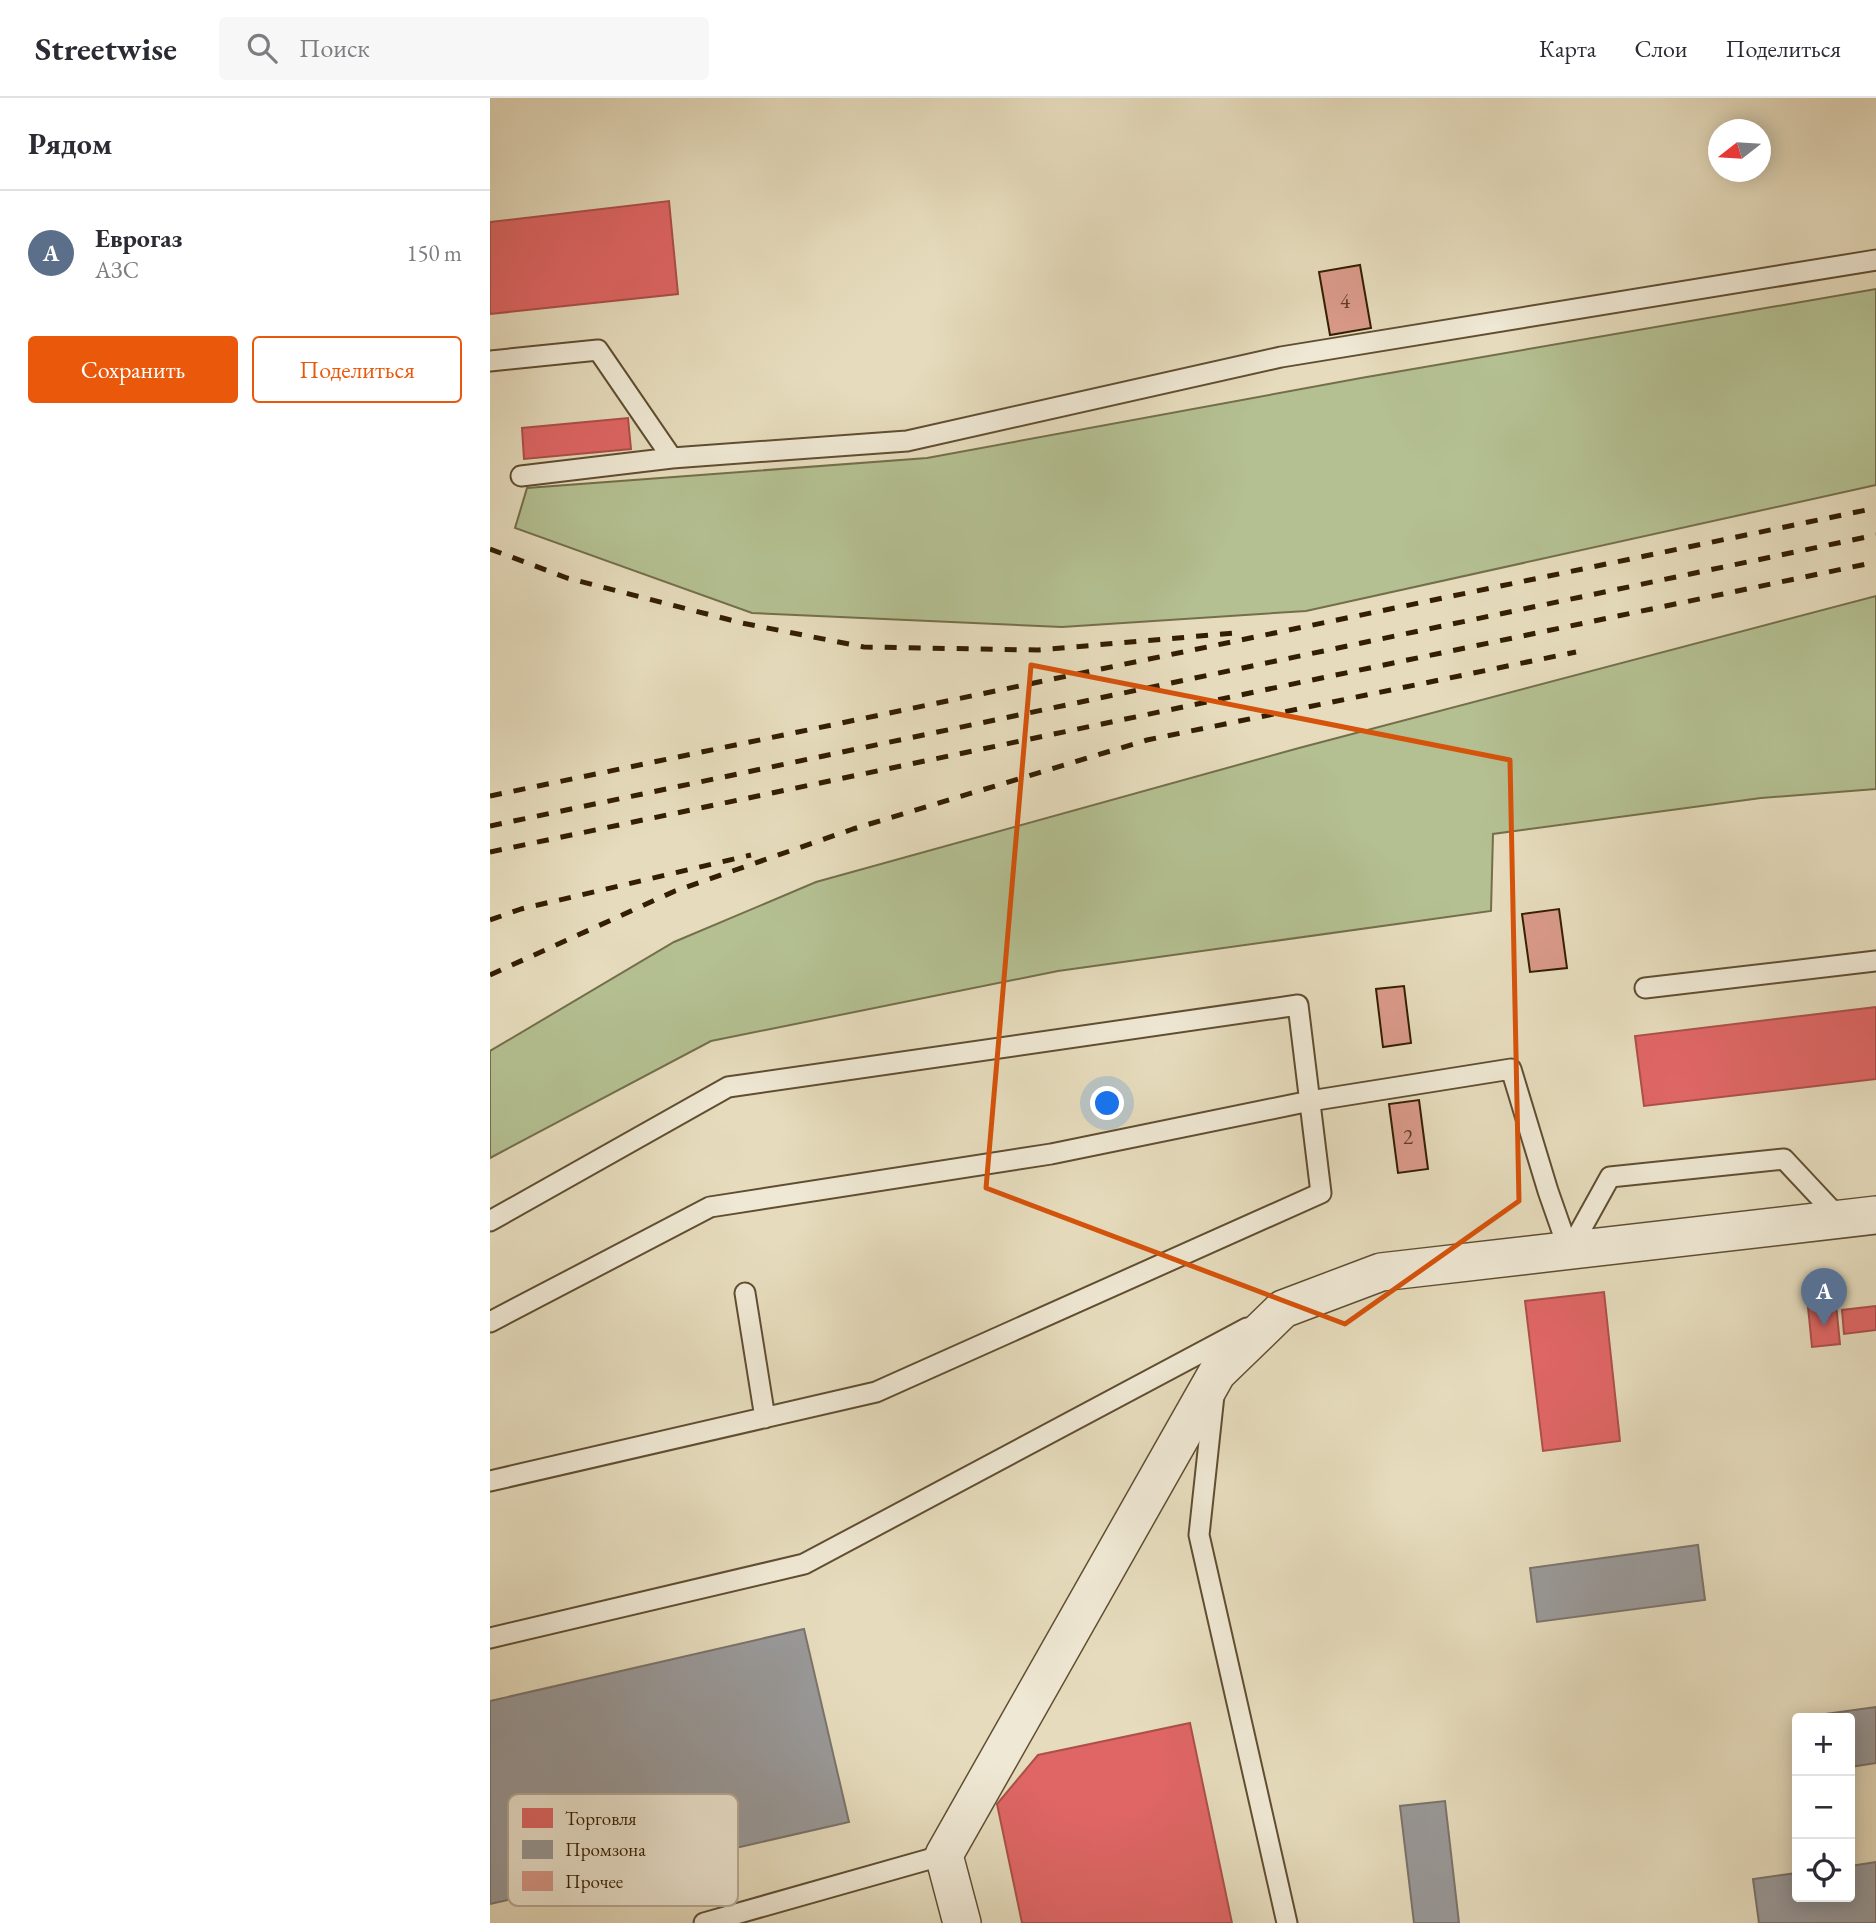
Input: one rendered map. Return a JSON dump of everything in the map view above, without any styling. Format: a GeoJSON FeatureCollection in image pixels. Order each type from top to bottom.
{"type":"FeatureCollection","features":[{"type":"Feature","properties":{"kind":"street"},"geometry":{"type":"LineString","coordinates":[[962,1923],[944,1855],[1217,1373],[1283,1309],[1381,1272],[1876,1215]]}},
{"type":"Feature","properties":{"kind":"lane"},"geometry":{"type":"LineString","coordinates":[[521,476],[672,458],[907,441],[1282,357],[1876,260]]}},
{"type":"Feature","properties":{"kind":"lane"},"geometry":{"type":"LineString","coordinates":[[490,361],[598,350],[672,458]]}},
{"type":"Feature","properties":{"kind":"lane"},"geometry":{"type":"LineString","coordinates":[[1645,988],[1876,961]]}},
{"type":"Feature","properties":{"kind":"lane"},"geometry":{"type":"LineString","coordinates":[[490,1221],[728,1087],[1298,1005],[1321,1193],[876,1392],[490,1481]]}},
{"type":"Feature","properties":{"kind":"lane"},"geometry":{"type":"LineString","coordinates":[[490,1322],[710,1207],[1051,1154],[1310,1101],[1511,1069],[1569,1251]]}},
{"type":"Feature","properties":{"kind":"lane"},"geometry":{"type":"LineString","coordinates":[[1569,1251],[1610,1177],[1784,1158],[1840,1220]]}},
{"type":"Feature","properties":{"kind":"lane"},"geometry":{"type":"LineString","coordinates":[[745,1293],[765,1418]]}},
{"type":"Feature","properties":{"kind":"lane"},"geometry":{"type":"LineString","coordinates":[[490,1638],[804,1564],[1283,1309]]}},
{"type":"Feature","properties":{"kind":"lane"},"geometry":{"type":"LineString","coordinates":[[1217,1373],[1199,1535],[1287,1923]]}},
{"type":"Feature","properties":{"kind":"lane"},"geometry":{"type":"LineString","coordinates":[[704,1923],[944,1855]]}},
{"type":"Feature","properties":{"kind":"highlighted area"},"geometry":{"type":"Polygon","coordinates":[[[1031,665],[1510,760],[1519,1201],[1345,1324],[986,1188],[1031,665]]]}},
{"type":"Feature","properties":{"kind":"green space"},"geometry":{"type":"Polygon","coordinates":[[[1876,289],[1876,485],[1306,611],[1062,627],[752,613],[515,528],[527,488],[927,458],[1361,378],[1876,289]]]}},
{"type":"Feature","properties":{"kind":"green space"},"geometry":{"type":"Polygon","coordinates":[[[1876,596],[1876,789],[1761,798],[1493,834],[1491,911],[1058,971],[711,1041],[490,1158],[490,1051],[674,942],[816,882],[1299,748],[1876,596]]]}},
{"type":"Feature","properties":{"kind":"building: Торговля"},"geometry":{"type":"Polygon","coordinates":[[[669,201],[678,294],[490,314],[490,222],[669,201]]]}},
{"type":"Feature","properties":{"kind":"building: Торговля"},"geometry":{"type":"Polygon","coordinates":[[[628,418],[631,449],[524,459],[522,428],[628,418]]]}},
{"type":"Feature","properties":{"kind":"building: Торговля"},"geometry":{"type":"Polygon","coordinates":[[[1876,1007],[1876,1079],[1644,1106],[1635,1036],[1876,1007]]]}},
{"type":"Feature","properties":{"kind":"building: Торговля"},"geometry":{"type":"Polygon","coordinates":[[[1604,1292],[1620,1441],[1543,1451],[1525,1301],[1604,1292]]]}},
{"type":"Feature","properties":{"kind":"building: Торговля"},"geometry":{"type":"Polygon","coordinates":[[[1836,1304],[1840,1344],[1812,1347],[1808,1307],[1836,1304]]]}},
{"type":"Feature","properties":{"kind":"building: Торговля"},"geometry":{"type":"Polygon","coordinates":[[[1876,1306],[1876,1330],[1844,1334],[1842,1310],[1876,1306]]]}},
{"type":"Feature","properties":{"kind":"building: Торговля"},"geometry":{"type":"Polygon","coordinates":[[[1190,1723],[1232,1923],[1022,1923],[997,1804],[1038,1755],[1190,1723]]]}},
{"type":"Feature","properties":{"kind":"building: Промзона"},"geometry":{"type":"Polygon","coordinates":[[[1698,1545],[1705,1600],[1537,1622],[1530,1568],[1698,1545]]]}},
{"type":"Feature","properties":{"kind":"building: Промзона"},"geometry":{"type":"Polygon","coordinates":[[[804,1629],[849,1822],[738,1847],[738,1794],[508,1794],[508,1900],[490,1904],[490,1701],[804,1629]]]}},
{"type":"Feature","properties":{"kind":"building: Промзона"},"geometry":{"type":"Polygon","coordinates":[[[1876,1707],[1876,1763],[1855,1766],[1855,1713],[1832,1713],[1876,1707]]]}},
{"type":"Feature","properties":{"kind":"building: Промзона"},"geometry":{"type":"Polygon","coordinates":[[[1445,1801],[1459,1923],[1414,1923],[1400,1806],[1445,1801]]]}},
{"type":"Feature","properties":{"kind":"building: Промзона"},"geometry":{"type":"Polygon","coordinates":[[[1876,1862],[1876,1923],[1759,1923],[1753,1879],[1792,1874],[1792,1902],[1855,1902],[1855,1865],[1876,1862]]]}},
{"type":"Feature","properties":{"kind":"building: Прочее"},"geometry":{"type":"Polygon","coordinates":[[[1360,265],[1371,328],[1330,335],[1319,272],[1360,265]]]}},
{"type":"Feature","properties":{"kind":"building: Прочее"},"geometry":{"type":"Polygon","coordinates":[[[1559,909],[1567,968],[1530,972],[1522,914],[1559,909]]]}},
{"type":"Feature","properties":{"kind":"building: Прочее"},"geometry":{"type":"Polygon","coordinates":[[[1404,986],[1411,1043],[1383,1047],[1376,989],[1404,986]]]}},
{"type":"Feature","properties":{"kind":"building: Прочее"},"geometry":{"type":"Polygon","coordinates":[[[1419,1100],[1428,1169],[1398,1173],[1389,1104],[1419,1100]]]}},
{"type":"Feature","properties":{"kind":"railway"},"geometry":{"type":"LineString","coordinates":[[490,796],[1876,508]]}},
{"type":"Feature","properties":{"kind":"railway"},"geometry":{"type":"LineString","coordinates":[[490,826],[1876,535]]}},
{"type":"Feature","properties":{"kind":"railway"},"geometry":{"type":"LineString","coordinates":[[490,549],[567,578],[742,623],[864,647],[1038,650],[1235,633]]}},
{"type":"Feature","properties":{"kind":"railway"},"geometry":{"type":"LineString","coordinates":[[490,852],[1876,562]]}},
{"type":"Feature","properties":{"kind":"railway"},"geometry":{"type":"LineString","coordinates":[[490,975],[675,891],[853,829],[1147,740],[1576,652]]}},
{"type":"Feature","properties":{"kind":"railway"},"geometry":{"type":"LineString","coordinates":[[490,920],[521,909],[751,855]]}},
{"type":"Feature","properties":{"kind":"place","name":"Еврогаз"},"geometry":{"type":"Point","coordinates":[1824,1326]}}]}
